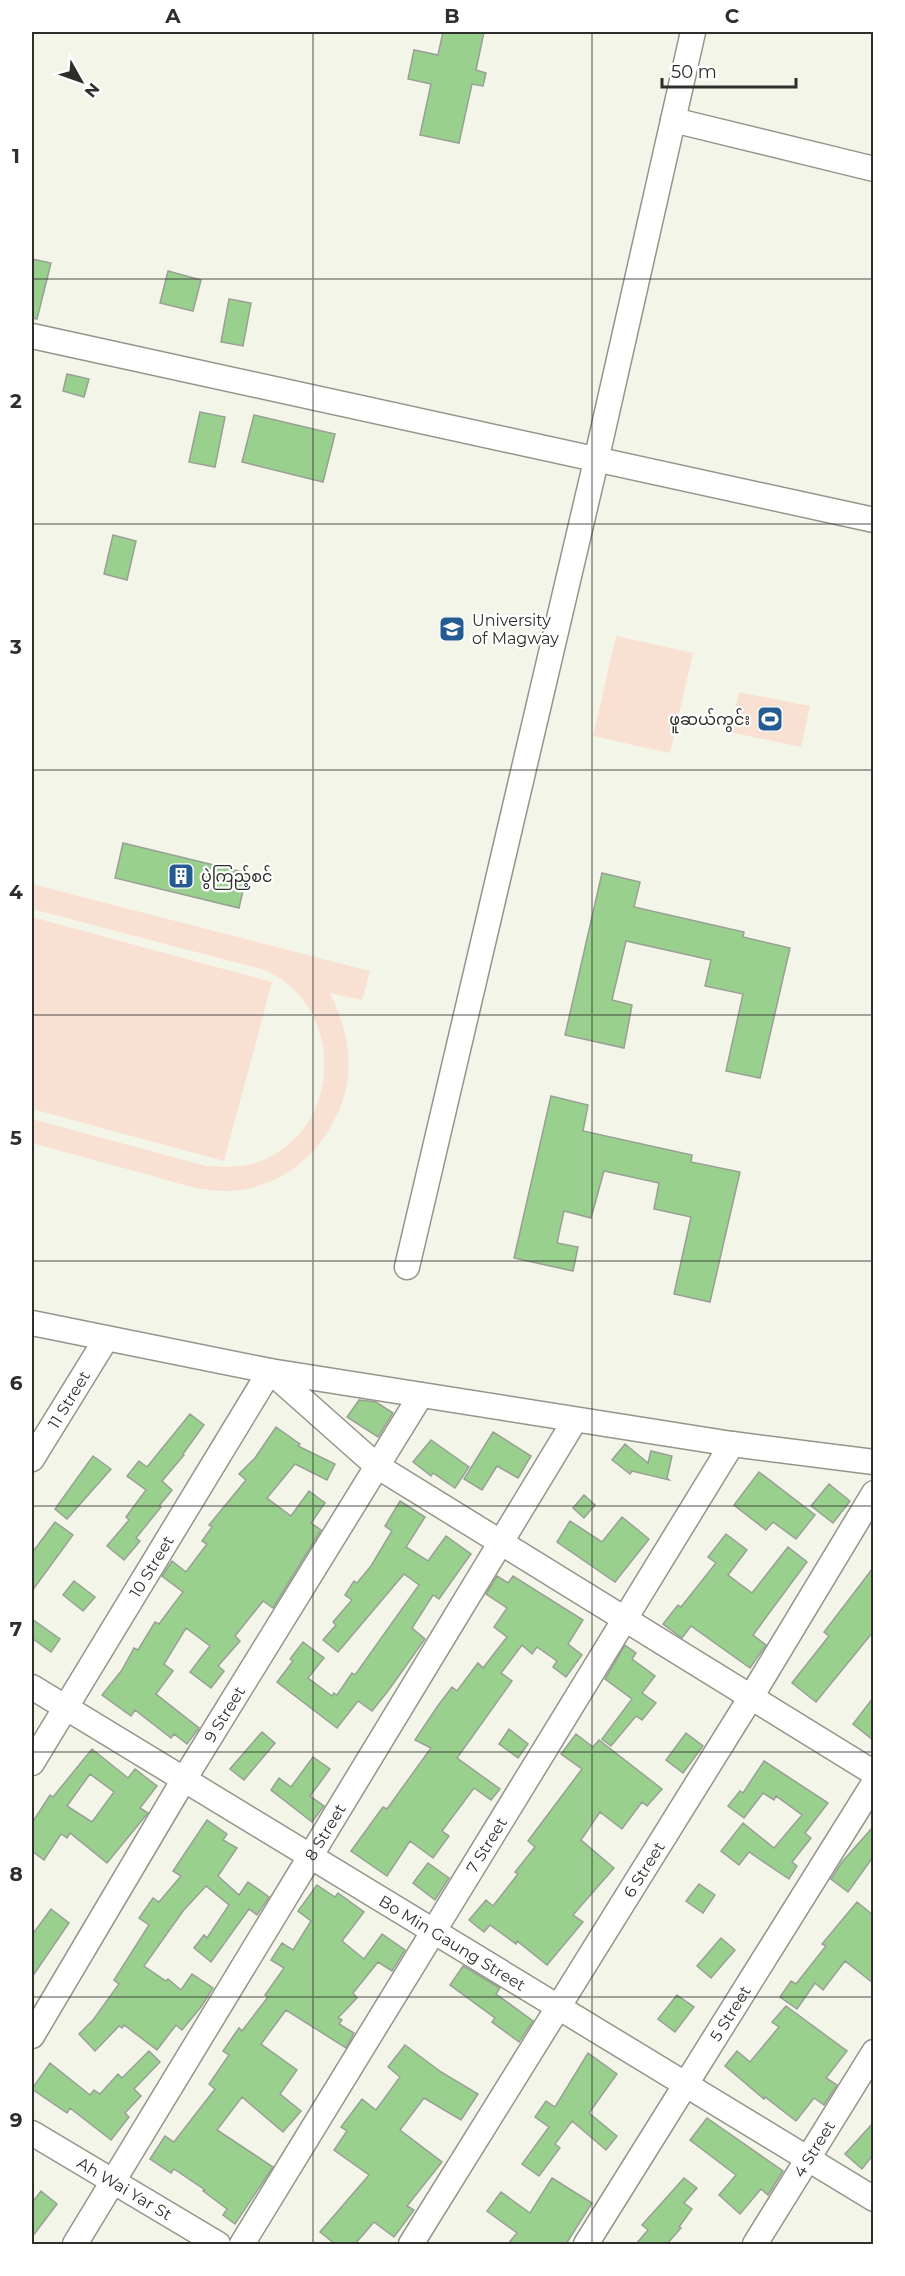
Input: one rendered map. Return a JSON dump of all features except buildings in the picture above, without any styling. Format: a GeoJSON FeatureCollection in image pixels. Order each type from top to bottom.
{"type":"FeatureCollection","features":[{"type":"Feature","properties":{"kind":"street"},"geometry":{"type":"LineString","coordinates":[[407,1267],[596,461],[693,32]]}},
{"type":"Feature","properties":{"kind":"street"},"geometry":{"type":"LineString","coordinates":[[673,120],[873,169]]}},
{"type":"Feature","properties":{"kind":"street"},"geometry":{"type":"LineString","coordinates":[[32,336],[873,520]]}},
{"type":"Feature","properties":{"kind":"street"},"geometry":{"type":"LineString","coordinates":[[32,1323],[270,1371],[732,1444],[873,1462]]}},
{"type":"Feature","properties":{"kind":"street","name":"11 Street"},"geometry":{"type":"LineString","coordinates":[[32,1459],[106,1339]]}},
{"type":"Feature","properties":{"kind":"street"},"geometry":{"type":"LineString","coordinates":[[270,1371],[377,1466],[873,1773]]}},
{"type":"Feature","properties":{"kind":"street","name":"10 Street"},"geometry":{"type":"LineString","coordinates":[[32,1763],[270,1371]]}},
{"type":"Feature","properties":{"kind":"street","name":"9 Street"},"geometry":{"type":"LineString","coordinates":[[32,2036],[183,1781],[421,1395]]}},
{"type":"Feature","properties":{"kind":"street","name":"8 Street"},"geometry":{"type":"LineString","coordinates":[[75,2244],[575,1420]]}},
{"type":"Feature","properties":{"kind":"street","name":"7 Street"},"geometry":{"type":"LineString","coordinates":[[242,2244],[732,1444]]}},
{"type":"Feature","properties":{"kind":"street","name":"6 Street"},"geometry":{"type":"LineString","coordinates":[[411,2244],[751,1697],[873,1493]]}},
{"type":"Feature","properties":{"kind":"street","name":"Bo Min Gaung Street"},"geometry":{"type":"LineString","coordinates":[[32,1687],[873,2199]]}},
{"type":"Feature","properties":{"kind":"street","name":"5 Street"},"geometry":{"type":"LineString","coordinates":[[586,2244],[873,1783]]}},
{"type":"Feature","properties":{"kind":"street","name":"4 Street"},"geometry":{"type":"LineString","coordinates":[[755,2244],[873,2052]]}},
{"type":"Feature","properties":{"kind":"street","name":"Ah Wai Yar St"},"geometry":{"type":"LineString","coordinates":[[32,2133],[218,2244]]}},
{"type":"Feature","properties":{"kind":"shaded area"},"geometry":{"type":"Polygon","coordinates":[[[616,636],[693,653],[670,753],[593,736],[616,636]]]}},
{"type":"Feature","properties":{"kind":"shaded area","name":"ဖူဆယ်ကွင်း"},"geometry":{"type":"Polygon","coordinates":[[[739,692],[810,706],[801,747],[730,732],[739,692]]]}},
{"type":"Feature","properties":{"kind":"shaded area"},"geometry":{"type":"Polygon","coordinates":[[[32,884],[370,971],[362,1000],[330,993],[346,1040],[348,1071],[342,1103],[335,1119],[312,1152],[297,1166],[263,1184],[224,1191],[188,1186],[32,1143],[32,1119],[206,1166],[250,1165],[285,1148],[306,1126],[319,1099],[324,1070],[322,1040],[311,1012],[292,988],[265,970],[32,909],[32,884]]]}},
{"type":"Feature","properties":{"kind":"shaded area"},"geometry":{"type":"Polygon","coordinates":[[[32,917],[272,982],[224,1161],[32,1109],[32,917]]]}},
{"type":"Feature","properties":{"kind":"place","name":"University of Magway"},"geometry":{"type":"Point","coordinates":[452,629]}},
{"type":"Feature","properties":{"kind":"place","name":"ဖူဆယ်ကွင်း"},"geometry":{"type":"Point","coordinates":[770,719]}},
{"type":"Feature","properties":{"kind":"place","name":"ပွဲကြည့်စင်"},"geometry":{"type":"Point","coordinates":[181,876]}}]}
